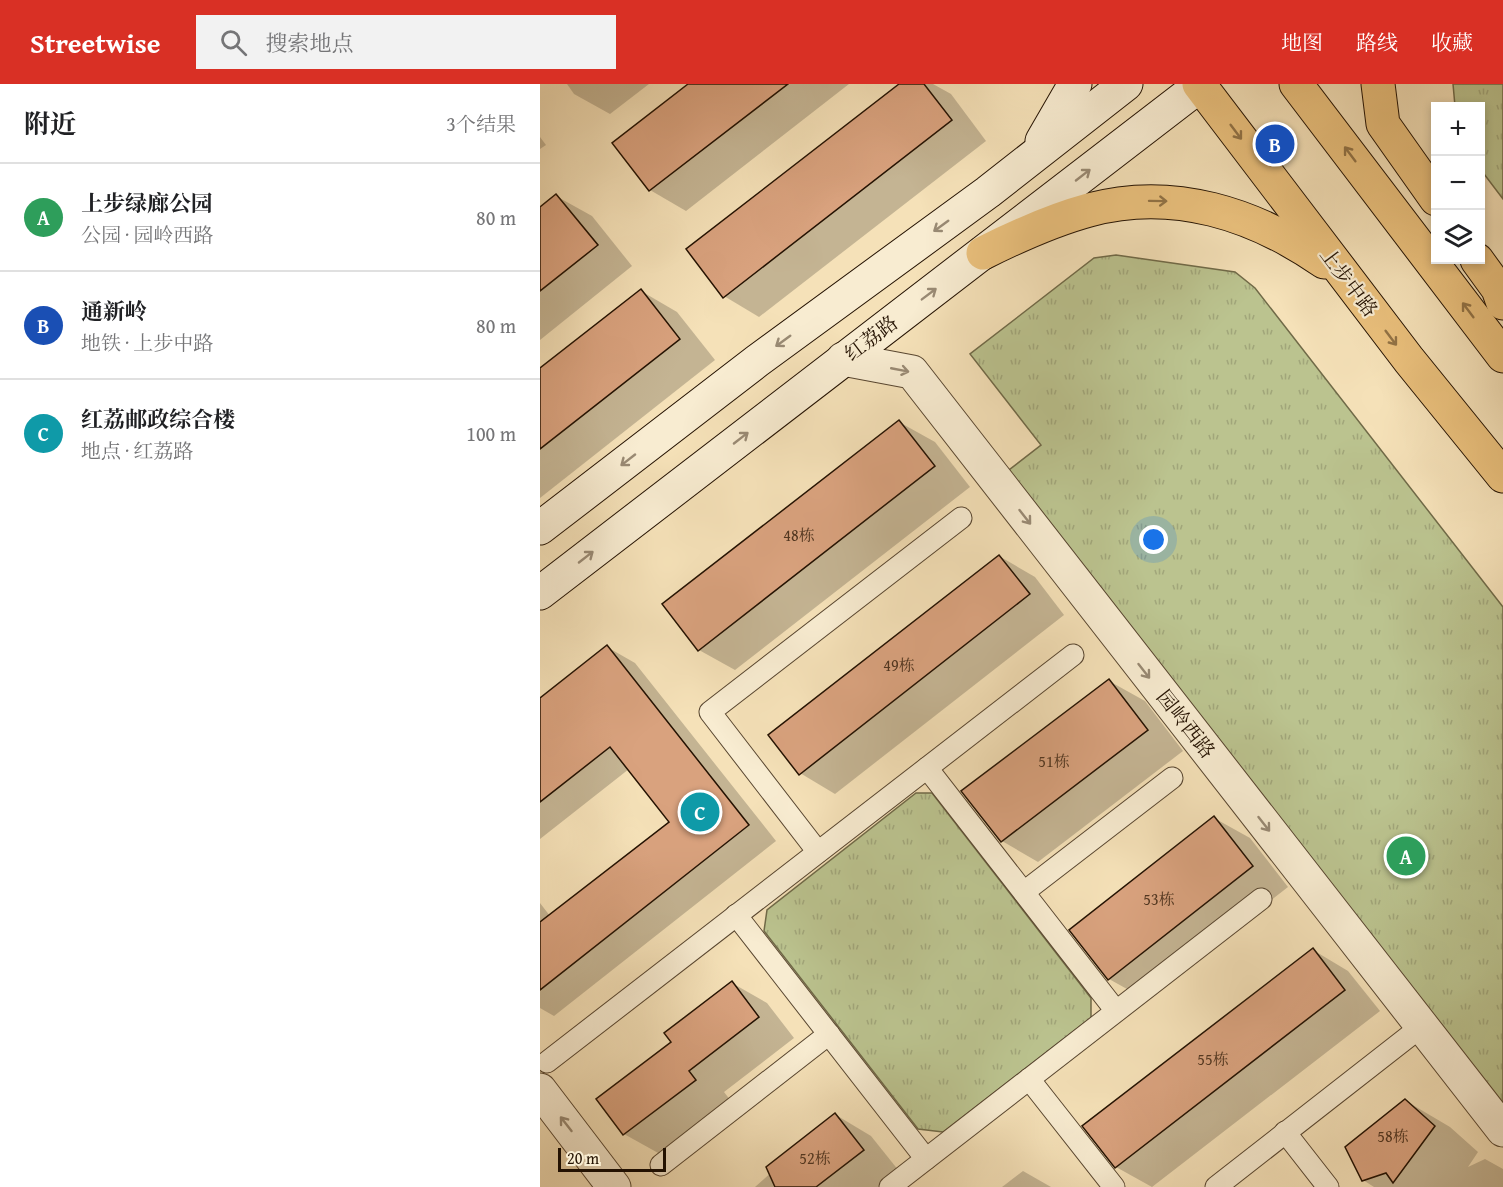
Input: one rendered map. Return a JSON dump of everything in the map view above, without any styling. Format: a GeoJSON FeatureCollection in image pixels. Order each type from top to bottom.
{"type":"FeatureCollection","features":[{"type":"Feature","properties":{"kind":"main road"},"geometry":{"type":"LineString","coordinates":[[988,192],[1044,139],[1075,84]]}},
{"type":"Feature","properties":{"kind":"main road"},"geometry":{"type":"LineString","coordinates":[[540,528],[757,361],[988,192],[1126,84]]}},
{"type":"Feature","properties":{"kind":"main road","name":"红荔路"},"geometry":{"type":"LineString","coordinates":[[540,593],[1200,84]]}},
{"type":"Feature","properties":{"kind":"main road","name":"上步中路"},"geometry":{"type":"LineString","coordinates":[[1200,84],[1409,360],[1503,476]]}},
{"type":"Feature","properties":{"kind":"main road"},"geometry":{"type":"LineString","coordinates":[[1296,84],[1503,356]]}},
{"type":"Feature","properties":{"kind":"main road"},"geometry":{"type":"LineString","coordinates":[[1377,84],[1383,124],[1431,193]]}},
{"type":"Feature","properties":{"kind":"main road"},"geometry":{"type":"LineString","coordinates":[[983,253],[1018,236],[1090,209],[1134,202],[1172,202],[1220,211],[1265,227],[1312,254],[1352,285]]}},
{"type":"Feature","properties":{"kind":"main road"},"geometry":{"type":"LineString","coordinates":[[1480,264],[1498,289],[1503,303]]}},
{"type":"Feature","properties":{"kind":"main road","name":"园岭西路"},"geometry":{"type":"LineString","coordinates":[[843,359],[912,372],[1503,1130]]}},
{"type":"Feature","properties":{"kind":"main road"},"geometry":{"type":"LineString","coordinates":[[543,1088],[614,1187]]}},
{"type":"Feature","properties":{"kind":"lane"},"geometry":{"type":"LineString","coordinates":[[818,852],[710,712],[961,518]]}},
{"type":"Feature","properties":{"kind":"lane"},"geometry":{"type":"LineString","coordinates":[[543,1088],[736,915],[1073,655]]}},
{"type":"Feature","properties":{"kind":"lane"},"geometry":{"type":"LineString","coordinates":[[927,768],[1116,1011]]}},
{"type":"Feature","properties":{"kind":"lane"},"geometry":{"type":"LineString","coordinates":[[1024,892],[1172,778]]}},
{"type":"Feature","properties":{"kind":"lane"},"geometry":{"type":"LineString","coordinates":[[890,1187],[1261,899]]}},
{"type":"Feature","properties":{"kind":"lane"},"geometry":{"type":"LineString","coordinates":[[736,915],[926,1159]]}},
{"type":"Feature","properties":{"kind":"lane"},"geometry":{"type":"LineString","coordinates":[[1216,1187],[1422,1026]]}},
{"type":"Feature","properties":{"kind":"lane"},"geometry":{"type":"LineString","coordinates":[[661,1165],[829,1034]]}},
{"type":"Feature","properties":{"kind":"lane"},"geometry":{"type":"LineString","coordinates":[[1029,1079],[1114,1187]]}},
{"type":"Feature","properties":{"kind":"lane"},"geometry":{"type":"LineString","coordinates":[[1286,1132],[1328,1187]]}},
{"type":"Feature","properties":{"kind":"green space"},"geometry":{"type":"Polygon","coordinates":[[[1453,84],[1503,84],[1503,199],[1485,175],[1485,102],[1455,102],[1453,84]]]}},
{"type":"Feature","properties":{"kind":"green space"},"geometry":{"type":"Polygon","coordinates":[[[1116,255],[1235,272],[1255,288],[1503,607],[1503,1104],[1009,470],[1041,445],[970,354],[1094,258],[1116,255]]]}},
{"type":"Feature","properties":{"kind":"green space"},"geometry":{"type":"Polygon","coordinates":[[[916,793],[932,793],[1091,998],[1091,1018],[943,1132],[918,1129],[764,931],[767,910],[916,793]]]}},
{"type":"Feature","properties":{"kind":"building"},"geometry":{"type":"Polygon","coordinates":[[[688,84],[788,84],[649,191],[612,143],[688,84]]]}},
{"type":"Feature","properties":{"kind":"building"},"geometry":{"type":"Polygon","coordinates":[[[899,84],[924,84],[952,120],[723,298],[686,249],[899,84]]]}},
{"type":"Feature","properties":{"kind":"building"},"geometry":{"type":"Polygon","coordinates":[[[556,194],[598,245],[540,291],[540,207],[556,194]]]}},
{"type":"Feature","properties":{"kind":"building"},"geometry":{"type":"Polygon","coordinates":[[[641,289],[680,339],[540,449],[540,368],[641,289]]]}},
{"type":"Feature","properties":{"kind":"building"},"geometry":{"type":"Polygon","coordinates":[[[899,420],[935,466],[698,651],[662,604],[899,420]]]}},
{"type":"Feature","properties":{"kind":"building"},"geometry":{"type":"Polygon","coordinates":[[[999,555],[1030,594],[799,775],[768,735],[999,555]]]}},
{"type":"Feature","properties":{"kind":"building"},"geometry":{"type":"Polygon","coordinates":[[[607,645],[749,825],[540,990],[540,922],[669,822],[610,747],[540,802],[540,698],[607,645]]]}},
{"type":"Feature","properties":{"kind":"building"},"geometry":{"type":"Polygon","coordinates":[[[1109,679],[1148,730],[1001,842],[961,791],[1109,679]]]}},
{"type":"Feature","properties":{"kind":"building"},"geometry":{"type":"Polygon","coordinates":[[[1214,816],[1253,866],[1108,980],[1069,930],[1214,816]]]}},
{"type":"Feature","properties":{"kind":"building"},"geometry":{"type":"Polygon","coordinates":[[[1313,948],[1345,990],[1115,1168],[1082,1126],[1313,948]]]}},
{"type":"Feature","properties":{"kind":"building"},"geometry":{"type":"Polygon","coordinates":[[[732,981],[759,1017],[689,1071],[696,1080],[623,1135],[596,1099],[671,1042],[664,1033],[732,981]]]}},
{"type":"Feature","properties":{"kind":"building"},"geometry":{"type":"Polygon","coordinates":[[[1405,1099],[1435,1126],[1393,1183],[1386,1173],[1362,1181],[1345,1147],[1405,1099]]]}},
{"type":"Feature","properties":{"kind":"building"},"geometry":{"type":"Polygon","coordinates":[[[835,1113],[864,1150],[816,1187],[775,1187],[766,1167],[835,1113]]]}},
{"type":"Feature","properties":{"kind":"place","name":"通新岭"},"geometry":{"type":"Point","coordinates":[1275,144]}},
{"type":"Feature","properties":{"kind":"place","name":"红荔邮政综合楼"},"geometry":{"type":"Point","coordinates":[700,812]}},
{"type":"Feature","properties":{"kind":"place","name":"上步绿廊公园"},"geometry":{"type":"Point","coordinates":[1406,856]}}]}
